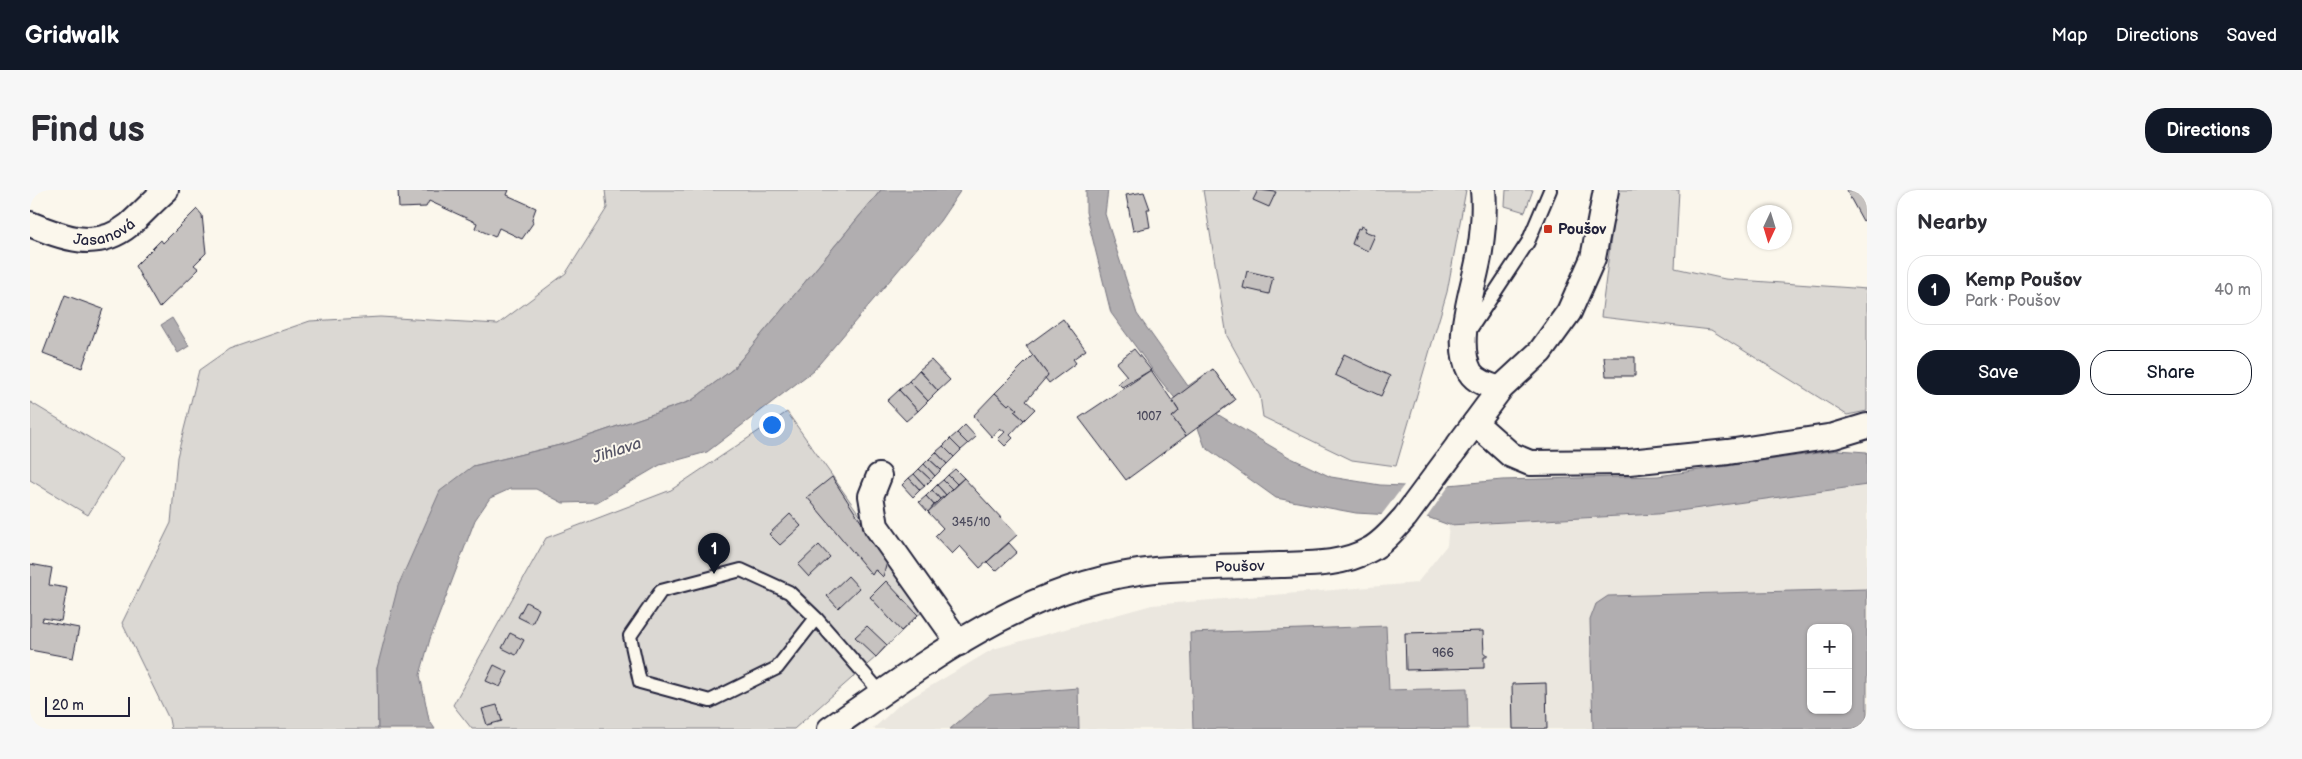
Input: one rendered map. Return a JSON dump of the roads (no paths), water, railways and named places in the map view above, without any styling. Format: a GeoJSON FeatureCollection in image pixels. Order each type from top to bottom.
{"type":"FeatureCollection","features":[{"type":"Feature","properties":{"kind":"street","name":"Jasanová"},"geometry":{"type":"LineString","coordinates":[[30,224],[68,239],[101,240],[128,226],[166,190]]}},
{"type":"Feature","properties":{"kind":"street"},"geometry":{"type":"LineString","coordinates":[[1483,190],[1484,207],[1480,250],[1463,341],[1465,358],[1471,374],[1484,384],[1500,389]]}},
{"type":"Feature","properties":{"kind":"street","name":"Poušov"},"geometry":{"type":"LineString","coordinates":[[830,729],[912,672],[1018,608],[1069,588],[1117,574],[1158,570],[1328,563],[1359,555],[1371,549],[1388,536],[1405,517],[1500,389],[1540,352],[1569,312],[1594,258],[1606,190]]}},
{"type":"Feature","properties":{"kind":"street"},"geometry":{"type":"LineString","coordinates":[[1475,423],[1511,455],[1530,463],[1629,462],[1728,452],[1834,436],[1867,426]]}},
{"type":"Feature","properties":{"kind":"street"},"geometry":{"type":"LineString","coordinates":[[879,476],[871,496],[876,526],[959,643]]}},
{"type":"Feature","properties":{"kind":"lane"},"geometry":{"type":"LineString","coordinates":[[1463,341],[1528,242],[1550,190]]}},
{"type":"Feature","properties":{"kind":"lane"},"geometry":{"type":"LineString","coordinates":[[816,618],[777,668],[710,701],[640,682],[630,636],[661,591],[741,570],[789,592],[816,618],[882,694]]}},
{"type":"Feature","properties":{"kind":"water","name":"Jihlava"},"geometry":{"type":"Polygon","coordinates":[[[881,190],[961,190],[940,221],[814,370],[707,452],[660,465],[597,502],[563,503],[536,489],[510,489],[490,498],[475,520],[430,639],[420,675],[429,720],[435,729],[378,729],[377,668],[398,586],[440,491],[473,466],[568,443],[691,401],[733,369],[881,190]]]}},
{"type":"Feature","properties":{"kind":"water"},"geometry":{"type":"Polygon","coordinates":[[[1086,190],[1108,190],[1105,214],[1137,314],[1188,386],[1213,369],[1235,400],[1217,414],[1289,457],[1331,477],[1380,485],[1427,487],[1502,480],[1658,476],[1838,450],[1867,452],[1867,485],[1657,514],[1449,525],[1427,517],[1356,513],[1276,498],[1205,447],[1197,425],[1160,380],[1111,313],[1086,212],[1086,190]]]}},
{"type":"Feature","properties":{"kind":"water"},"geometry":{"type":"Polygon","coordinates":[[[172,318],[189,346],[178,353],[161,325],[172,318]]]}},
{"type":"Feature","properties":{"kind":"water"},"geometry":{"type":"Polygon","coordinates":[[[1867,589],[1867,729],[1593,729],[1590,620],[1596,604],[1608,596],[1867,589]]]}},
{"type":"Feature","properties":{"kind":"water"},"geometry":{"type":"Polygon","coordinates":[[[1386,626],[1389,690],[1467,688],[1468,729],[1193,729],[1190,633],[1386,626]]]}},
{"type":"Feature","properties":{"kind":"water"},"geometry":{"type":"Polygon","coordinates":[[[1078,688],[1079,729],[950,729],[990,695],[1078,688]]]}},
{"type":"Feature","properties":{"kind":"place","name":"Poušov"},"geometry":{"type":"Point","coordinates":[1548,229]}},
{"type":"Feature","properties":{"kind":"place","name":"Kemp Poušov"},"geometry":{"type":"Point","coordinates":[714,574]}}]}
